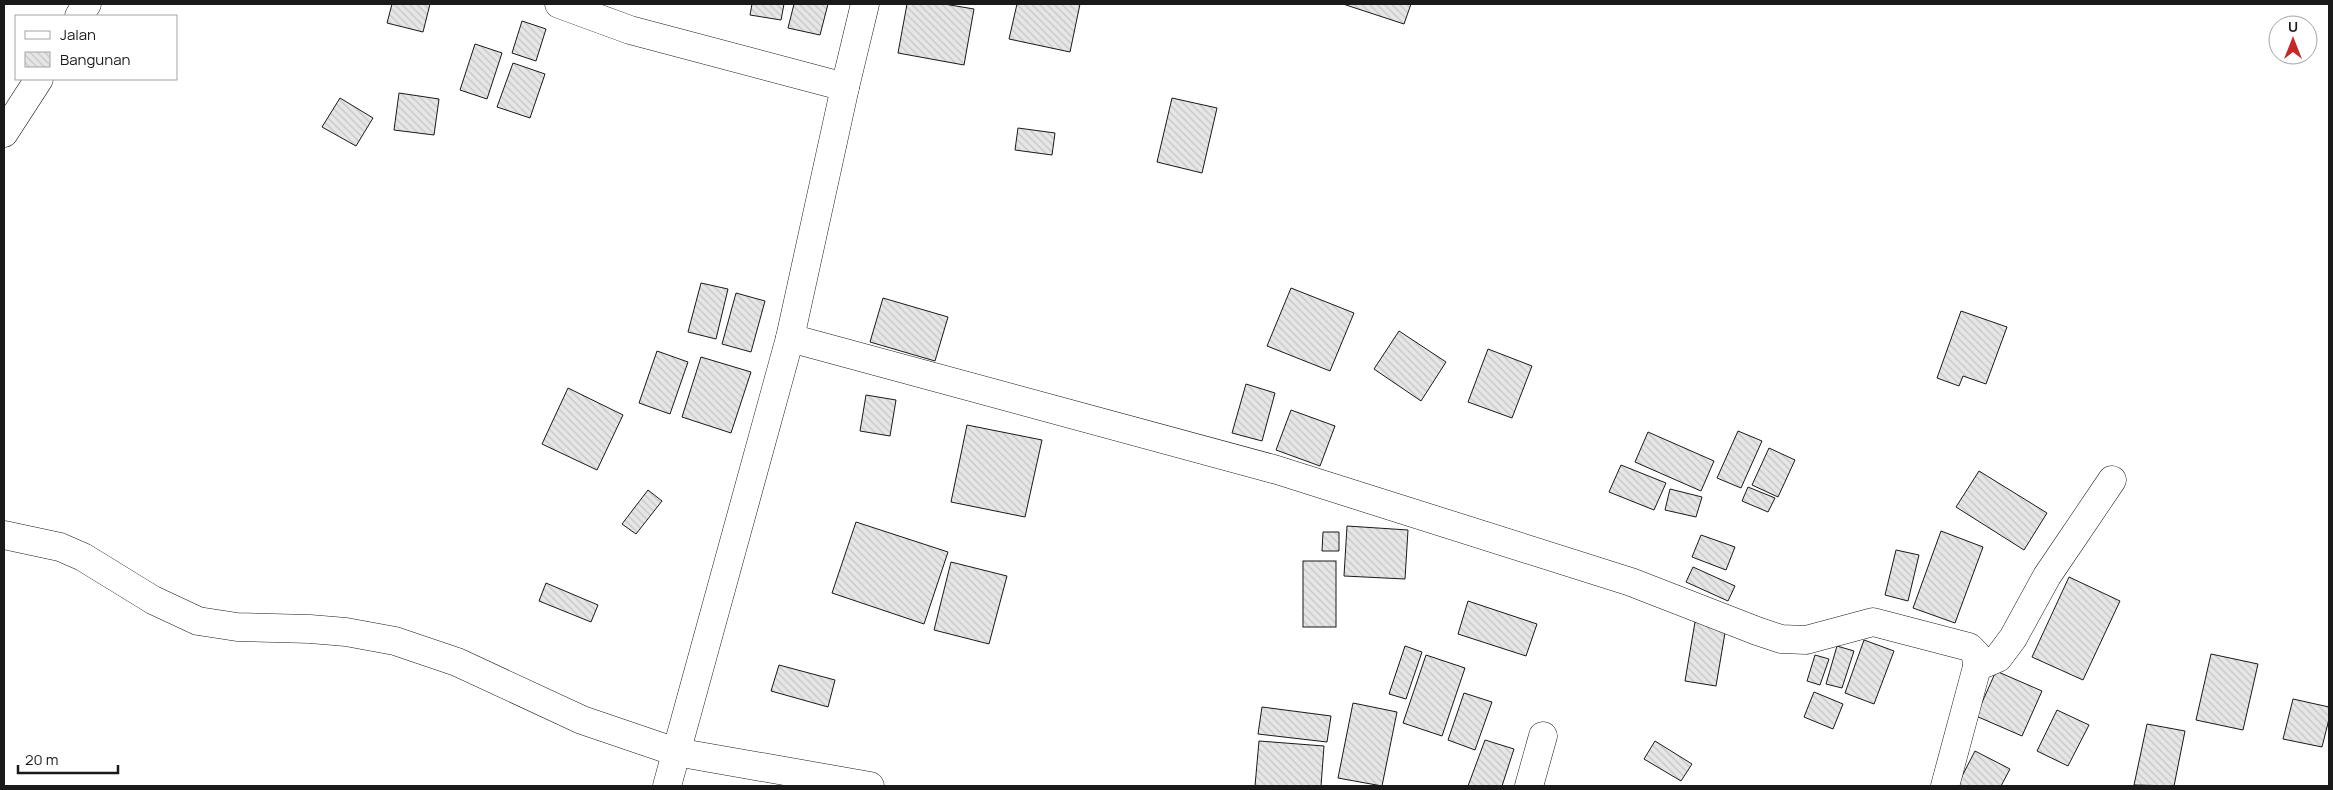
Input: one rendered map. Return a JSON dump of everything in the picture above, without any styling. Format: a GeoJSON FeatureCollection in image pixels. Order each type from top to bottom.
{"type":"FeatureCollection","features":[{"type":"Feature","properties":{"kind":"street"},"geometry":{"type":"LineString","coordinates":[[80,15],[87,4]]}},
{"type":"Feature","properties":{"kind":"street"},"geometry":{"type":"LineString","coordinates":[[559,4],[630,30],[845,86]]}},
{"type":"Feature","properties":{"kind":"street"},"geometry":{"type":"LineString","coordinates":[[667,786],[790,338],[845,86],[865,4]]}},
{"type":"Feature","properties":{"kind":"street"},"geometry":{"type":"LineString","coordinates":[[4,133],[38,80]]}},
{"type":"Feature","properties":{"kind":"street"},"geometry":{"type":"LineString","coordinates":[[790,338],[1277,470],[1631,582],[1757,631],[1781,638],[1806,640],[1860,625],[1880,623],[1969,647],[1976,654],[1977,668],[1945,786]]}},
{"type":"Feature","properties":{"kind":"street"},"geometry":{"type":"LineString","coordinates":[[1977,668],[1998,658],[2008,645],[2046,576],[2112,480]]}},
{"type":"Feature","properties":{"kind":"street"},"geometry":{"type":"LineString","coordinates":[[4,535],[60,547],[83,557],[153,600],[198,621],[237,627],[310,628],[395,641],[456,662],[582,720],[676,752],[870,786]]}},
{"type":"Feature","properties":{"kind":"street"},"geometry":{"type":"LineString","coordinates":[[1529,786],[1543,736]]}},
{"type":"Feature","properties":{"kind":"building"},"geometry":{"type":"Polygon","coordinates":[[[392,4],[430,4],[423,32],[387,23],[392,4]]]}},
{"type":"Feature","properties":{"kind":"building"},"geometry":{"type":"Polygon","coordinates":[[[752,4],[784,4],[781,20],[750,15],[752,4]]]}},
{"type":"Feature","properties":{"kind":"building"},"geometry":{"type":"Polygon","coordinates":[[[794,4],[828,4],[820,35],[788,28],[794,4]]]}},
{"type":"Feature","properties":{"kind":"building"},"geometry":{"type":"Polygon","coordinates":[[[907,4],[944,4],[974,9],[964,65],[898,53],[907,4]]]}},
{"type":"Feature","properties":{"kind":"building"},"geometry":{"type":"Polygon","coordinates":[[[1017,4],[1080,4],[1070,52],[1009,39],[1017,4]]]}},
{"type":"Feature","properties":{"kind":"building"},"geometry":{"type":"Polygon","coordinates":[[[1343,4],[1411,4],[1404,24],[1343,4]]]}},
{"type":"Feature","properties":{"kind":"building"},"geometry":{"type":"Polygon","coordinates":[[[522,21],[546,29],[536,61],[512,53],[522,21]]]}},
{"type":"Feature","properties":{"kind":"building"},"geometry":{"type":"Polygon","coordinates":[[[475,44],[502,53],[487,99],[460,90],[475,44]]]}},
{"type":"Feature","properties":{"kind":"building"},"geometry":{"type":"Polygon","coordinates":[[[513,63],[545,74],[530,118],[497,107],[513,63]]]}},
{"type":"Feature","properties":{"kind":"building"},"geometry":{"type":"Polygon","coordinates":[[[399,93],[439,99],[434,135],[394,130],[399,93]]]}},
{"type":"Feature","properties":{"kind":"building"},"geometry":{"type":"Polygon","coordinates":[[[340,98],[373,118],[356,146],[322,127],[340,98]]]}},
{"type":"Feature","properties":{"kind":"building"},"geometry":{"type":"Polygon","coordinates":[[[1172,98],[1217,108],[1202,173],[1157,162],[1172,98]]]}},
{"type":"Feature","properties":{"kind":"building"},"geometry":{"type":"Polygon","coordinates":[[[1018,128],[1055,133],[1052,155],[1015,150],[1018,128]]]}},
{"type":"Feature","properties":{"kind":"building"},"geometry":{"type":"Polygon","coordinates":[[[701,283],[728,289],[716,339],[688,332],[701,283]]]}},
{"type":"Feature","properties":{"kind":"building"},"geometry":{"type":"Polygon","coordinates":[[[1291,288],[1354,313],[1330,371],[1267,346],[1291,288]]]}},
{"type":"Feature","properties":{"kind":"building"},"geometry":{"type":"Polygon","coordinates":[[[736,293],[765,301],[751,352],[722,344],[736,293]]]}},
{"type":"Feature","properties":{"kind":"building"},"geometry":{"type":"Polygon","coordinates":[[[883,298],[948,317],[935,361],[870,342],[883,298]]]}},
{"type":"Feature","properties":{"kind":"building"},"geometry":{"type":"Polygon","coordinates":[[[1961,311],[2007,327],[1986,384],[1963,376],[1959,386],[1937,378],[1961,311]]]}},
{"type":"Feature","properties":{"kind":"building"},"geometry":{"type":"Polygon","coordinates":[[[1399,331],[1446,362],[1421,401],[1374,369],[1399,331]]]}},
{"type":"Feature","properties":{"kind":"building"},"geometry":{"type":"Polygon","coordinates":[[[1488,349],[1532,366],[1512,418],[1468,402],[1488,349]]]}},
{"type":"Feature","properties":{"kind":"building"},"geometry":{"type":"Polygon","coordinates":[[[657,351],[688,362],[670,414],[639,403],[657,351]]]}},
{"type":"Feature","properties":{"kind":"building"},"geometry":{"type":"Polygon","coordinates":[[[701,357],[751,372],[731,433],[682,417],[701,357]]]}},
{"type":"Feature","properties":{"kind":"building"},"geometry":{"type":"Polygon","coordinates":[[[1246,384],[1275,393],[1262,441],[1232,433],[1246,384]]]}},
{"type":"Feature","properties":{"kind":"building"},"geometry":{"type":"Polygon","coordinates":[[[568,388],[623,415],[597,470],[542,444],[568,388]]]}},
{"type":"Feature","properties":{"kind":"building"},"geometry":{"type":"Polygon","coordinates":[[[866,395],[896,400],[890,436],[860,431],[866,395]]]}},
{"type":"Feature","properties":{"kind":"building"},"geometry":{"type":"Polygon","coordinates":[[[1291,410],[1335,426],[1320,466],[1276,450],[1291,410]]]}},
{"type":"Feature","properties":{"kind":"building"},"geometry":{"type":"Polygon","coordinates":[[[967,425],[1042,440],[1025,517],[951,502],[967,425]]]}},
{"type":"Feature","properties":{"kind":"building"},"geometry":{"type":"Polygon","coordinates":[[[1738,431],[1762,441],[1741,488],[1717,478],[1738,431]]]}},
{"type":"Feature","properties":{"kind":"building"},"geometry":{"type":"Polygon","coordinates":[[[1648,432],[1714,461],[1701,491],[1635,462],[1648,432]]]}},
{"type":"Feature","properties":{"kind":"building"},"geometry":{"type":"Polygon","coordinates":[[[1769,448],[1795,460],[1778,497],[1752,485],[1769,448]]]}},
{"type":"Feature","properties":{"kind":"building"},"geometry":{"type":"Polygon","coordinates":[[[1621,465],[1666,483],[1654,510],[1609,492],[1621,465]]]}},
{"type":"Feature","properties":{"kind":"building"},"geometry":{"type":"Polygon","coordinates":[[[1979,471],[2047,513],[2024,550],[1956,507],[1979,471]]]}},
{"type":"Feature","properties":{"kind":"building"},"geometry":{"type":"Polygon","coordinates":[[[1748,487],[1775,498],[1768,512],[1742,501],[1748,487]]]}},
{"type":"Feature","properties":{"kind":"building"},"geometry":{"type":"Polygon","coordinates":[[[1670,489],[1702,497],[1696,517],[1665,510],[1670,489]]]}},
{"type":"Feature","properties":{"kind":"building"},"geometry":{"type":"Polygon","coordinates":[[[648,490],[662,501],[636,534],[622,524],[648,490]]]}},
{"type":"Feature","properties":{"kind":"building"},"geometry":{"type":"Polygon","coordinates":[[[856,522],[948,552],[924,624],[832,593],[856,522]]]}},
{"type":"Feature","properties":{"kind":"building"},"geometry":{"type":"Polygon","coordinates":[[[1347,526],[1408,530],[1405,579],[1344,576],[1347,526]]]}},
{"type":"Feature","properties":{"kind":"building"},"geometry":{"type":"Polygon","coordinates":[[[1941,531],[1983,547],[1955,623],[1913,608],[1941,531]]]}},
{"type":"Feature","properties":{"kind":"building"},"geometry":{"type":"Polygon","coordinates":[[[1323,532],[1339,532],[1339,551],[1322,551],[1323,532]]]}},
{"type":"Feature","properties":{"kind":"building"},"geometry":{"type":"Polygon","coordinates":[[[1701,535],[1735,547],[1726,570],[1692,557],[1701,535]]]}},
{"type":"Feature","properties":{"kind":"building"},"geometry":{"type":"Polygon","coordinates":[[[1896,550],[1919,555],[1908,601],[1885,595],[1896,550]]]}},
{"type":"Feature","properties":{"kind":"building"},"geometry":{"type":"Polygon","coordinates":[[[1303,561],[1336,561],[1336,627],[1303,627],[1303,561]]]}},
{"type":"Feature","properties":{"kind":"building"},"geometry":{"type":"Polygon","coordinates":[[[951,562],[1007,576],[989,644],[934,630],[951,562]]]}},
{"type":"Feature","properties":{"kind":"building"},"geometry":{"type":"Polygon","coordinates":[[[1693,567],[1735,586],[1728,601],[1686,582],[1693,567]]]}},
{"type":"Feature","properties":{"kind":"building"},"geometry":{"type":"Polygon","coordinates":[[[2069,577],[2120,601],[2083,680],[2032,657],[2069,577]]]}},
{"type":"Feature","properties":{"kind":"building"},"geometry":{"type":"Polygon","coordinates":[[[546,583],[598,605],[591,622],[539,601],[546,583]]]}},
{"type":"Feature","properties":{"kind":"building"},"geometry":{"type":"Polygon","coordinates":[[[1468,601],[1537,624],[1526,656],[1458,634],[1468,601]]]}},
{"type":"Feature","properties":{"kind":"building"},"geometry":{"type":"Polygon","coordinates":[[[1695,622],[1726,627],[1716,686],[1685,681],[1695,622]]]}},
{"type":"Feature","properties":{"kind":"building"},"geometry":{"type":"Polygon","coordinates":[[[1864,640],[1894,651],[1874,704],[1845,693],[1864,640]]]}},
{"type":"Feature","properties":{"kind":"building"},"geometry":{"type":"Polygon","coordinates":[[[1405,646],[1422,652],[1406,699],[1389,694],[1405,646]]]}},
{"type":"Feature","properties":{"kind":"building"},"geometry":{"type":"Polygon","coordinates":[[[1837,646],[1854,651],[1842,688],[1826,684],[1837,646]]]}},
{"type":"Feature","properties":{"kind":"building"},"geometry":{"type":"Polygon","coordinates":[[[2211,654],[2258,664],[2243,730],[2196,720],[2211,654]]]}},
{"type":"Feature","properties":{"kind":"building"},"geometry":{"type":"Polygon","coordinates":[[[1426,655],[1465,668],[1442,736],[1403,723],[1426,655]]]}},
{"type":"Feature","properties":{"kind":"building"},"geometry":{"type":"Polygon","coordinates":[[[1815,655],[1829,659],[1820,685],[1807,681],[1815,655]]]}},
{"type":"Feature","properties":{"kind":"building"},"geometry":{"type":"Polygon","coordinates":[[[779,665],[835,680],[828,707],[771,691],[779,665]]]}},
{"type":"Feature","properties":{"kind":"building"},"geometry":{"type":"Polygon","coordinates":[[[1996,671],[2042,691],[2022,736],[1976,716],[1996,671]]]}},
{"type":"Feature","properties":{"kind":"building"},"geometry":{"type":"Polygon","coordinates":[[[1814,692],[1843,704],[1833,729],[1804,717],[1814,692]]]}},
{"type":"Feature","properties":{"kind":"building"},"geometry":{"type":"Polygon","coordinates":[[[1464,693],[1492,702],[1475,750],[1448,740],[1464,693]]]}},
{"type":"Feature","properties":{"kind":"building"},"geometry":{"type":"Polygon","coordinates":[[[2293,699],[2329,707],[2329,719],[2322,747],[2283,739],[2293,699]]]}},
{"type":"Feature","properties":{"kind":"building"},"geometry":{"type":"Polygon","coordinates":[[[1353,703],[1397,712],[1382,786],[1338,778],[1353,703]]]}},
{"type":"Feature","properties":{"kind":"building"},"geometry":{"type":"Polygon","coordinates":[[[1262,707],[1331,716],[1327,742],[1258,734],[1262,707]]]}},
{"type":"Feature","properties":{"kind":"building"},"geometry":{"type":"Polygon","coordinates":[[[2057,710],[2089,725],[2068,766],[2037,751],[2057,710]]]}},
{"type":"Feature","properties":{"kind":"building"},"geometry":{"type":"Polygon","coordinates":[[[2147,724],[2185,731],[2174,786],[2134,785],[2147,724]]]}},
{"type":"Feature","properties":{"kind":"building"},"geometry":{"type":"Polygon","coordinates":[[[1485,740],[1514,749],[1502,786],[1468,786],[1485,740]]]}},
{"type":"Feature","properties":{"kind":"building"},"geometry":{"type":"Polygon","coordinates":[[[1259,741],[1324,746],[1321,786],[1255,786],[1259,741]]]}},
{"type":"Feature","properties":{"kind":"building"},"geometry":{"type":"Polygon","coordinates":[[[1655,741],[1692,764],[1681,781],[1644,759],[1655,741]]]}},
{"type":"Feature","properties":{"kind":"building"},"geometry":{"type":"Polygon","coordinates":[[[1975,751],[2010,769],[2001,786],[1957,786],[1975,751]]]}}]}
